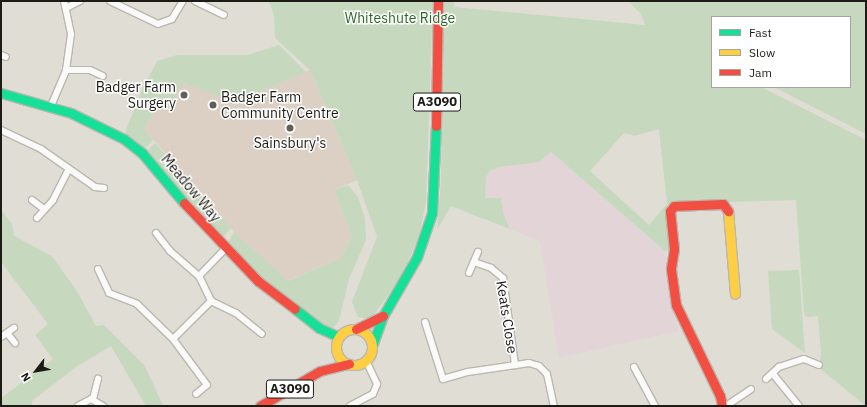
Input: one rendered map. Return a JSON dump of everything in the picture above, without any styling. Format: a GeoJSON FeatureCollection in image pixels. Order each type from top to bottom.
{"type":"FeatureCollection","features":[{"type":"Feature","properties":{"kind":"street"},"geometry":{"type":"LineString","coordinates":[[51,106],[66,70],[71,34],[64,1]]}},
{"type":"Feature","properties":{"kind":"street"},"geometry":{"type":"LineString","coordinates":[[66,8],[80,1]]}},
{"type":"Feature","properties":{"kind":"street"},"geometry":{"type":"LineString","coordinates":[[110,1],[155,24],[172,19],[183,1]]}},
{"type":"Feature","properties":{"kind":"street"},"geometry":{"type":"LineString","coordinates":[[196,1],[224,15]]}},
{"type":"Feature","properties":{"kind":"street","name":"A3090"},"geometry":{"type":"LineString","coordinates":[[372,346],[383,316],[417,257],[432,213],[436,164],[438,1]]}},
{"type":"Feature","properties":{"kind":"street"},"geometry":{"type":"LineString","coordinates":[[66,70],[90,70],[104,76]]}},
{"type":"Feature","properties":{"kind":"street","name":"Meadow Way"},"geometry":{"type":"LineString","coordinates":[[1,93],[51,106],[110,131],[124,140],[153,165],[202,225],[268,290],[319,328],[339,337]]}},
{"type":"Feature","properties":{"kind":"street"},"geometry":{"type":"LineString","coordinates":[[1,130],[42,149],[69,170],[96,187],[104,188]]}},
{"type":"Feature","properties":{"kind":"street"},"geometry":{"type":"LineString","coordinates":[[37,218],[69,170]]}},
{"type":"Feature","properties":{"kind":"street"},"geometry":{"type":"LineString","coordinates":[[32,200],[44,209]]}},
{"type":"Feature","properties":{"kind":"street"},"geometry":{"type":"LineString","coordinates":[[722,406],[720,396],[676,305],[672,287],[673,259],[670,218],[670,211],[674,206],[723,204],[728,211],[735,294]]}},
{"type":"Feature","properties":{"kind":"street"},"geometry":{"type":"LineString","coordinates":[[156,233],[170,251],[200,276],[211,301],[236,313],[262,334]]}},
{"type":"Feature","properties":{"kind":"street"},"geometry":{"type":"LineString","coordinates":[[200,276],[225,248]]}},
{"type":"Feature","properties":{"kind":"street"},"geometry":{"type":"LineString","coordinates":[[469,272],[478,252]]}},
{"type":"Feature","properties":{"kind":"street","name":"Keats Close"},"geometry":{"type":"LineString","coordinates":[[474,262],[491,268],[503,278],[515,364]]}},
{"type":"Feature","properties":{"kind":"street"},"geometry":{"type":"LineString","coordinates":[[98,269],[109,292],[137,304],[173,339],[207,385],[196,394]]}},
{"type":"Feature","properties":{"kind":"street"},"geometry":{"type":"LineString","coordinates":[[173,339],[211,301]]}},
{"type":"Feature","properties":{"kind":"street"},"geometry":{"type":"LineString","coordinates":[[356,329],[364,332],[372,346],[366,360],[355,365],[349,364],[338,355],[336,349],[339,337],[346,331],[356,329],[383,316]]}},
{"type":"Feature","properties":{"kind":"street"},"geometry":{"type":"LineString","coordinates":[[425,322],[443,379],[468,372],[529,363],[539,366],[547,374],[554,406]]}},
{"type":"Feature","properties":{"kind":"street"},"geometry":{"type":"LineString","coordinates":[[1,337],[14,328]]}},
{"type":"Feature","properties":{"kind":"street"},"geometry":{"type":"LineString","coordinates":[[7,333],[15,343]]}},
{"type":"Feature","properties":{"kind":"street","name":"A3090"},"geometry":{"type":"LineString","coordinates":[[260,406],[320,371],[338,355]]}},
{"type":"Feature","properties":{"kind":"street"},"geometry":{"type":"LineString","coordinates":[[766,379],[784,364],[804,358],[819,365]]}},
{"type":"Feature","properties":{"kind":"street"},"geometry":{"type":"LineString","coordinates":[[350,406],[373,394],[377,384],[366,360]]}},
{"type":"Feature","properties":{"kind":"street","name":"A3090"},"geometry":{"type":"LineString","coordinates":[[320,371],[349,364]]}},
{"type":"Feature","properties":{"kind":"street"},"geometry":{"type":"LineString","coordinates":[[634,367],[655,406]]}},
{"type":"Feature","properties":{"kind":"street"},"geometry":{"type":"LineString","coordinates":[[773,374],[799,406]]}},
{"type":"Feature","properties":{"kind":"street"},"geometry":{"type":"LineString","coordinates":[[93,399],[98,379]]}},
{"type":"Feature","properties":{"kind":"street"},"geometry":{"type":"LineString","coordinates":[[726,406],[751,389]]}},
{"type":"Feature","properties":{"kind":"street"},"geometry":{"type":"LineString","coordinates":[[78,406],[93,399]]}},
{"type":"Feature","properties":{"kind":"street"},"geometry":{"type":"LineString","coordinates":[[93,399],[103,406]]}},
{"type":"Feature","properties":{"kind":"shaded area"},"geometry":{"type":"Polygon","coordinates":[[[310,70],[357,180],[334,190],[352,236],[341,258],[287,281],[234,232],[144,129],[163,97],[182,81],[236,102],[310,70]]]}},
{"type":"Feature","properties":{"kind":"shaded area"},"geometry":{"type":"Polygon","coordinates":[[[457,71],[665,251],[678,331],[559,358],[540,241],[451,206],[457,71]]]}},
{"type":"Feature","properties":{"kind":"green space","name":"Whiteshute Ridge"},"geometry":{"type":"Polygon","coordinates":[[[269,1],[433,1],[426,202],[419,237],[400,279],[371,319],[358,317],[352,302],[377,237],[357,180],[310,70],[275,38],[274,15],[269,1]]]}},
{"type":"Feature","properties":{"kind":"green space"},"geometry":{"type":"Polygon","coordinates":[[[442,1],[454,1],[454,7],[645,25],[641,14],[628,1],[866,1],[866,134],[776,88],[851,88],[851,16],[711,16],[711,88],[763,88],[866,140],[866,406],[819,368],[821,355],[818,316],[806,317],[804,313],[796,200],[667,204],[671,249],[665,251],[551,152],[539,162],[499,167],[490,171],[486,177],[485,198],[501,198],[503,213],[510,229],[451,206],[437,230],[441,181],[442,1]],[[659,129],[634,136],[624,133],[590,171],[649,225],[667,204],[659,129]]]}},
{"type":"Feature","properties":{"kind":"green space"},"geometry":{"type":"Polygon","coordinates":[[[279,45],[306,72],[236,102],[240,93],[218,96],[182,82],[173,100],[163,97],[144,129],[153,140],[143,150],[125,132],[142,90],[157,61],[177,55],[248,55],[279,45]]]}},
{"type":"Feature","properties":{"kind":"green space"},"geometry":{"type":"Polygon","coordinates":[[[155,143],[231,228],[220,241],[146,153],[155,143]]]}},
{"type":"Feature","properties":{"kind":"green space"},"geometry":{"type":"Polygon","coordinates":[[[348,185],[358,197],[365,218],[366,240],[349,279],[339,321],[332,329],[316,323],[259,278],[227,244],[234,232],[288,281],[341,258],[352,236],[334,190],[348,185]]]}},
{"type":"Feature","properties":{"kind":"green space"},"geometry":{"type":"Polygon","coordinates":[[[1,210],[12,224],[14,236],[52,256],[77,291],[96,326],[104,325],[145,366],[163,406],[146,406],[111,346],[76,367],[32,401],[32,406],[1,406],[1,398],[53,359],[35,335],[48,324],[1,262],[1,210]]]}},
{"type":"Feature","properties":{"kind":"green space"},"geometry":{"type":"Polygon","coordinates":[[[799,270],[805,353],[772,329],[768,271],[799,270]]]}},
{"type":"Feature","properties":{"kind":"traffic: fast"},"geometry":{"type":"LineString","coordinates":[[1,93],[71,113],[124,139],[142,153],[184,203]]}},
{"type":"Feature","properties":{"kind":"traffic: fast"},"geometry":{"type":"LineString","coordinates":[[372,346],[383,316],[417,257],[432,213],[436,126]]}},
{"type":"Feature","properties":{"kind":"traffic: fast"},"geometry":{"type":"LineString","coordinates":[[295,309],[319,328],[339,337]]}},
{"type":"Feature","properties":{"kind":"traffic: slow"},"geometry":{"type":"LineString","coordinates":[[728,211],[735,294]]}},
{"type":"Feature","properties":{"kind":"traffic: slow"},"geometry":{"type":"LineString","coordinates":[[354,329],[367,334],[372,347],[367,360],[354,365],[341,360],[336,347],[341,334],[354,329]]}},
{"type":"Feature","properties":{"kind":"traffic: jam"},"geometry":{"type":"LineString","coordinates":[[436,126],[438,1]]}},
{"type":"Feature","properties":{"kind":"traffic: jam"},"geometry":{"type":"LineString","coordinates":[[184,203],[258,281],[295,309]]}},
{"type":"Feature","properties":{"kind":"traffic: jam"},"geometry":{"type":"LineString","coordinates":[[722,406],[720,396],[676,305],[671,268],[674,249],[670,211],[674,206],[723,204],[728,211]]}},
{"type":"Feature","properties":{"kind":"traffic: jam"},"geometry":{"type":"LineString","coordinates":[[356,329],[383,316]]}},
{"type":"Feature","properties":{"kind":"traffic: jam"},"geometry":{"type":"LineString","coordinates":[[260,406],[320,371],[349,364]]}},
{"type":"Feature","properties":{"kind":"place","name":"Badger Farm Surgery"},"geometry":{"type":"Point","coordinates":[184,95]}},
{"type":"Feature","properties":{"kind":"place","name":"Badger Farm Community Centre"},"geometry":{"type":"Point","coordinates":[213,105]}},
{"type":"Feature","properties":{"kind":"place","name":"Sainsbury's"},"geometry":{"type":"Point","coordinates":[290,128]}}]}
